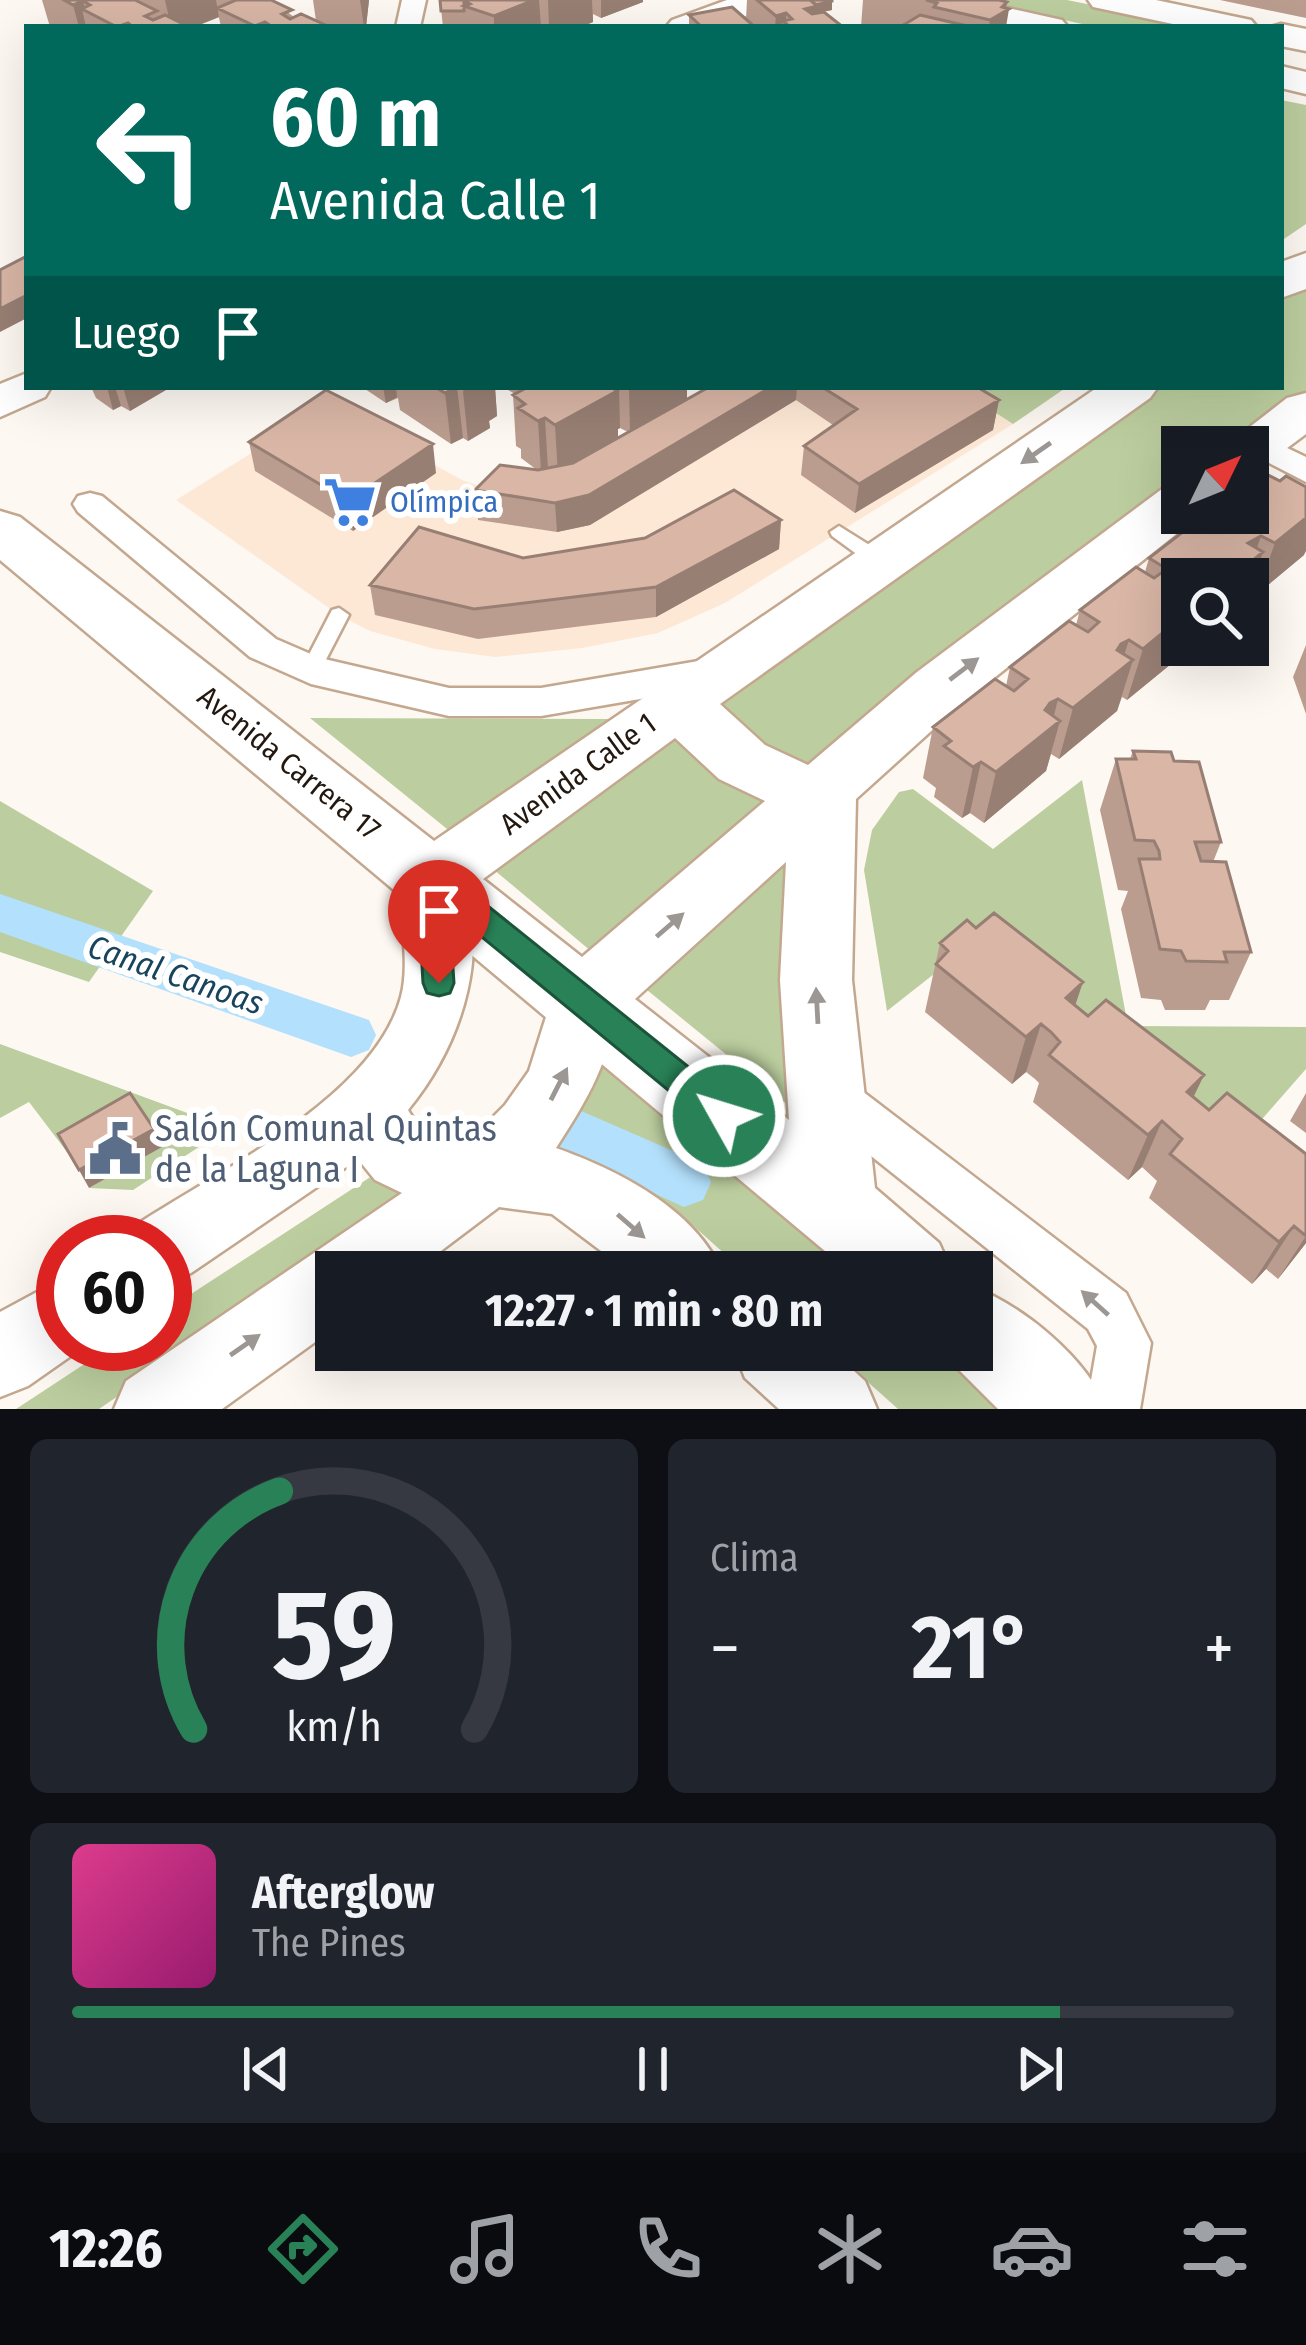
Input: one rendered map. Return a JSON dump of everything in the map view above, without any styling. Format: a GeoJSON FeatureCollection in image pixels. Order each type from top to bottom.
{"type":"FeatureCollection","features":[{"type":"Feature","properties":{"kind":"main road"},"geometry":{"type":"LineString","coordinates":[[692,24],[759,0]]}},
{"type":"Feature","properties":{"kind":"main road"},"geometry":{"type":"LineString","coordinates":[[923,0],[1036,24]]}},
{"type":"Feature","properties":{"kind":"main road"},"geometry":{"type":"LineString","coordinates":[[1105,0],[1224,24]]}},
{"type":"Feature","properties":{"kind":"main road","name":"Avenida Calle 1"},"geometry":{"type":"LineString","coordinates":[[432,879],[702,685],[860,546],[1127,390]]}},
{"type":"Feature","properties":{"kind":"main road"},"geometry":{"type":"LineString","coordinates":[[1269,436],[1306,409]]}},
{"type":"Feature","properties":{"kind":"main road"},"geometry":{"type":"LineString","coordinates":[[379,1251],[490,1171],[544,1112],[564,1078],[576,1041],[581,1002],[823,794],[938,688],[1161,518]]}},
{"type":"Feature","properties":{"kind":"main road","name":"Avenida Carrera 17"},"geometry":{"type":"LineString","coordinates":[[0,530],[886,1251]]}},
{"type":"Feature","properties":{"kind":"main road"},"geometry":{"type":"LineString","coordinates":[[702,685],[720,750],[784,785],[823,794]]}},
{"type":"Feature","properties":{"kind":"main road"},"geometry":{"type":"LineString","coordinates":[[823,794],[816,980],[836,1206]]}},
{"type":"Feature","properties":{"kind":"main road"},"geometry":{"type":"LineString","coordinates":[[192,1230],[345,1128],[371,1104],[418,1039],[439,983],[432,879]]}},
{"type":"Feature","properties":{"kind":"main road"},"geometry":{"type":"LineString","coordinates":[[371,1104],[376,1127],[390,1148],[410,1163],[435,1174],[490,1171],[559,1182],[620,1215],[660,1251]]}},
{"type":"Feature","properties":{"kind":"main road"},"geometry":{"type":"LineString","coordinates":[[154,1409],[315,1297]]}},
{"type":"Feature","properties":{"kind":"main road"},"geometry":{"type":"LineString","coordinates":[[0,1358],[36,1334]]}},
{"type":"Feature","properties":{"kind":"main road"},"geometry":{"type":"LineString","coordinates":[[993,1347],[1063,1409]]}},
{"type":"Feature","properties":{"kind":"main road"},"geometry":{"type":"LineString","coordinates":[[796,1371],[837,1409]]}},
{"type":"Feature","properties":{"kind":"street"},"geometry":{"type":"LineString","coordinates":[[1269,455],[1306,471]]}},
{"type":"Feature","properties":{"kind":"street"},"geometry":{"type":"LineString","coordinates":[[90,504],[263,648],[311,670],[448,702],[541,703],[702,685]]}},
{"type":"Feature","properties":{"kind":"street"},"geometry":{"type":"LineString","coordinates":[[822,1088],[1107,1311],[1124,1343],[1113,1409]]}},
{"type":"Feature","properties":{"kind":"lane"},"geometry":{"type":"LineString","coordinates":[[311,670],[339,615]]}},
{"type":"Feature","properties":{"kind":"shaded area"},"geometry":{"type":"Polygon","coordinates":[[[752,390],[961,390],[1013,424],[725,603],[658,633],[582,648],[495,657],[435,649],[370,631],[339,615],[176,500],[327,406],[462,480],[503,494],[752,390]]]}},
{"type":"Feature","properties":{"kind":"green space"},"geometry":{"type":"Polygon","coordinates":[[[973,0],[1067,0],[1185,24],[1082,24],[973,0]]]}},
{"type":"Feature","properties":{"kind":"green space"},"geometry":{"type":"Polygon","coordinates":[[[1284,101],[1306,105],[1306,224],[1284,239],[1284,101]]]}},
{"type":"Feature","properties":{"kind":"green space"},"geometry":{"type":"Polygon","coordinates":[[[1306,279],[1306,396],[1265,426],[1161,426],[1161,504],[795,781],[697,709],[1150,390],[1284,390],[1284,295],[1306,279]]]}},
{"type":"Feature","properties":{"kind":"green space"},"geometry":{"type":"Polygon","coordinates":[[[961,390],[1063,390],[1013,424],[961,390]]]}},
{"type":"Feature","properties":{"kind":"green space"},"geometry":{"type":"Polygon","coordinates":[[[310,718],[619,719],[452,833],[310,718]]]}},
{"type":"Feature","properties":{"kind":"green space"},"geometry":{"type":"Polygon","coordinates":[[[670,724],[780,803],[598,957],[487,864],[670,724]]]}},
{"type":"Feature","properties":{"kind":"green space"},"geometry":{"type":"Polygon","coordinates":[[[1082,780],[1128,1026],[1306,1027],[1306,1069],[1256,1126],[1306,1210],[976,941],[887,1011],[864,870],[872,830],[899,792],[913,789],[993,849],[1082,780]]]}},
{"type":"Feature","properties":{"kind":"green space"},"geometry":{"type":"Polygon","coordinates":[[[0,801],[153,891],[89,982],[0,952],[0,801]]]}},
{"type":"Feature","properties":{"kind":"green space"},"geometry":{"type":"Polygon","coordinates":[[[785,845],[793,1109],[636,981],[785,845]]]}},
{"type":"Feature","properties":{"kind":"green space"},"geometry":{"type":"Polygon","coordinates":[[[0,1044],[228,1128],[133,1190],[89,1188],[161,1146],[139,1111],[67,1152],[29,1102],[0,1118],[0,1044]]]}},
{"type":"Feature","properties":{"kind":"green space"},"geometry":{"type":"Polygon","coordinates":[[[608,1052],[822,1251],[721,1251],[689,1222],[546,1138],[608,1052]]]}},
{"type":"Feature","properties":{"kind":"green space"},"geometry":{"type":"Polygon","coordinates":[[[372,1176],[416,1192],[330,1251],[315,1251],[315,1261],[192,1345],[192,1293],[372,1176]]]}},
{"type":"Feature","properties":{"kind":"green space"},"geometry":{"type":"Polygon","coordinates":[[[74,1371],[155,1371],[99,1409],[16,1409],[74,1371]]]}},
{"type":"Feature","properties":{"kind":"green space"},"geometry":{"type":"Polygon","coordinates":[[[855,1371],[957,1371],[1000,1409],[898,1409],[855,1371]]]}},
{"type":"Feature","properties":{"kind":"building"},"geometry":{"type":"Polygon","coordinates":[[[64,0],[135,0],[157,11],[145,16],[153,20],[165,15],[183,24],[111,24],[82,9],[90,5],[83,1],[73,5],[64,0]]]}},
{"type":"Feature","properties":{"kind":"building"},"geometry":{"type":"Polygon","coordinates":[[[236,0],[271,0],[292,10],[282,14],[290,19],[301,14],[323,24],[251,24],[217,8],[236,0]]]}},
{"type":"Feature","properties":{"kind":"building"},"geometry":{"type":"Polygon","coordinates":[[[440,0],[464,0],[464,11],[441,11],[440,0]]]}},
{"type":"Feature","properties":{"kind":"building"},"geometry":{"type":"Polygon","coordinates":[[[463,0],[534,0],[494,16],[464,6],[470,4],[463,0]]]}},
{"type":"Feature","properties":{"kind":"building"},"geometry":{"type":"Polygon","coordinates":[[[757,0],[810,0],[818,6],[805,9],[812,14],[824,12],[839,24],[786,24],[783,21],[792,19],[786,13],[776,16],[757,0]]]}},
{"type":"Feature","properties":{"kind":"building"},"geometry":{"type":"Polygon","coordinates":[[[926,0],[999,0],[1007,2],[1002,7],[1009,9],[990,20],[934,7],[937,3],[926,0]]]}},
{"type":"Feature","properties":{"kind":"building"},"geometry":{"type":"Polygon","coordinates":[[[732,7],[752,24],[699,24],[689,15],[732,7]]]}},
{"type":"Feature","properties":{"kind":"building"},"geometry":{"type":"Polygon","coordinates":[[[920,15],[959,24],[905,24],[920,15]]]}},
{"type":"Feature","properties":{"kind":"building"},"geometry":{"type":"Polygon","coordinates":[[[24,258],[24,297],[0,309],[0,270],[24,258]]]}},
{"type":"Feature","properties":{"kind":"building"},"geometry":{"type":"Polygon","coordinates":[[[326,390],[433,444],[348,501],[249,442],[326,390]]]}},
{"type":"Feature","properties":{"kind":"building"},"geometry":{"type":"Polygon","coordinates":[[[522,390],[617,391],[555,425],[518,408],[525,404],[513,395],[522,390]]]}},
{"type":"Feature","properties":{"kind":"building"},"geometry":{"type":"Polygon","coordinates":[[[704,390],[766,390],[589,495],[555,503],[475,490],[500,465],[538,470],[573,463],[704,390]]]}},
{"type":"Feature","properties":{"kind":"building"},"geometry":{"type":"Polygon","coordinates":[[[827,390],[982,390],[999,400],[859,484],[804,446],[857,409],[827,390]]]}},
{"type":"Feature","properties":{"kind":"building"},"geometry":{"type":"Polygon","coordinates":[[[1269,476],[1280,481],[1286,476],[1306,487],[1306,518],[1275,543],[1261,536],[1248,543],[1263,552],[1256,558],[1161,558],[1161,565],[1149,558],[1180,534],[1269,534],[1269,476]]]}},
{"type":"Feature","properties":{"kind":"building"},"geometry":{"type":"Polygon","coordinates":[[[734,490],[781,520],[656,587],[474,609],[370,585],[419,527],[523,558],[645,538],[734,490]]]}},
{"type":"Feature","properties":{"kind":"building"},"geometry":{"type":"Polygon","coordinates":[[[1136,567],[1154,578],[1161,573],[1161,634],[1143,649],[1129,640],[1121,644],[1117,650],[1133,660],[1073,708],[1058,699],[1050,703],[1045,710],[1060,721],[996,772],[981,762],[973,767],[944,746],[951,741],[933,727],[995,679],[1014,691],[1028,679],[1010,667],[1069,621],[1088,632],[1099,622],[1080,610],[1136,567]]]}},
{"type":"Feature","properties":{"kind":"building"},"geometry":{"type":"Polygon","coordinates":[[[1133,751],[1171,752],[1174,761],[1199,762],[1221,842],[1195,842],[1201,861],[1226,862],[1251,952],[1224,952],[1227,962],[1186,961],[1181,951],[1160,949],[1139,859],[1160,859],[1159,851],[1154,841],[1135,840],[1116,759],[1136,759],[1133,751]]]}},
{"type":"Feature","properties":{"kind":"building"},"geometry":{"type":"Polygon","coordinates":[[[994,913],[1083,982],[1066,998],[1088,1016],[1106,1000],[1204,1075],[1187,1092],[1209,1110],[1227,1093],[1306,1154],[1306,1236],[1294,1226],[1279,1242],[1170,1154],[1182,1139],[1162,1121],[1148,1135],[1049,1055],[1060,1042],[1051,1032],[1041,1024],[1026,1037],[936,964],[948,951],[940,943],[967,920],[976,928],[994,913]]]}},
{"type":"Feature","properties":{"kind":"building"},"geometry":{"type":"Polygon","coordinates":[[[130,1093],[154,1129],[79,1170],[58,1134],[130,1093]]]}},
{"type":"Feature","properties":{"kind":"waterway","name":"Canal Canoas"},"geometry":{"type":"LineString","coordinates":[[0,913],[351,1035]]}},
{"type":"Feature","properties":{"kind":"waterway","name":"Canal Canoas"},"geometry":{"type":"LineString","coordinates":[[549,1120],[684,1182]]}},
{"type":"Feature","properties":{"kind":"place","name":"Olímpica"},"geometry":{"type":"Point","coordinates":[350,502]}},
{"type":"Feature","properties":{"kind":"place","name":"Salón Comunal Quintas de la Laguna I"},"geometry":{"type":"Point","coordinates":[115,1149]}},
{"type":"Feature","properties":{"kind":"route"},"geometry":{"type":"LineString","coordinates":[[439,983],[432,879],[724,1116]]}}]}
